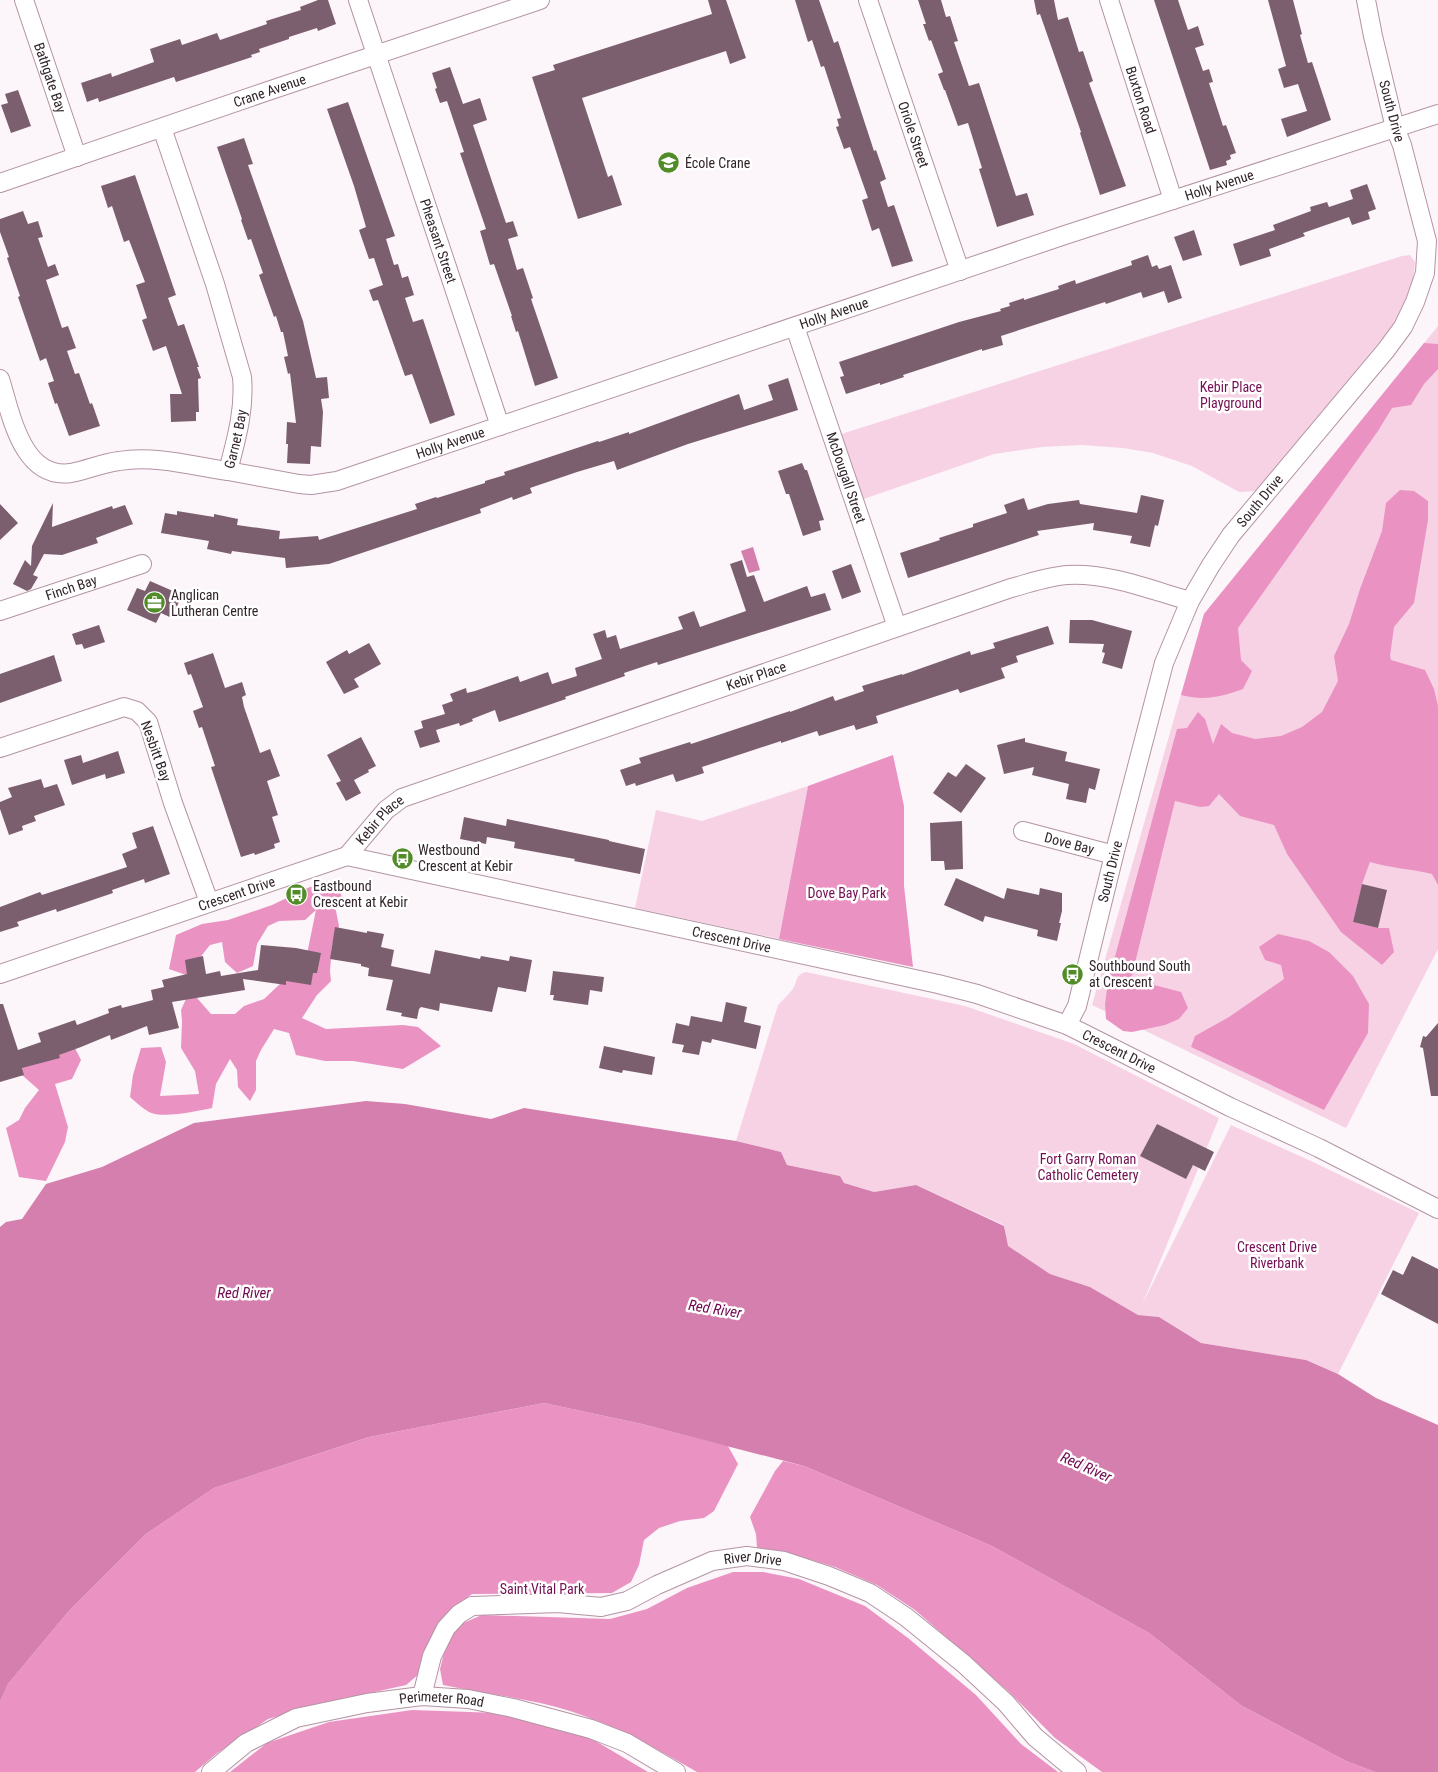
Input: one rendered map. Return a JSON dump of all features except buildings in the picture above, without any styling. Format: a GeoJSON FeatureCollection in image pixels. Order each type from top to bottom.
{"type":"FeatureCollection","features":[{"type":"Feature","properties":{"kind":"street","name":"Bathgate Bay"},"geometry":{"type":"LineString","coordinates":[[24,0],[77,157]]}},
{"type":"Feature","properties":{"kind":"street"},"geometry":{"type":"LineString","coordinates":[[358,0],[376,55]]}},
{"type":"Feature","properties":{"kind":"street","name":"Crane Avenue"},"geometry":{"type":"LineString","coordinates":[[0,183],[540,0]]}},
{"type":"Feature","properties":{"kind":"street","name":"Oriole Street"},"geometry":{"type":"LineString","coordinates":[[868,0],[960,271]]}},
{"type":"Feature","properties":{"kind":"street","name":"Buxton Road"},"geometry":{"type":"LineString","coordinates":[[1109,0],[1173,200]]}},
{"type":"Feature","properties":{"kind":"street","name":"South Drive"},"geometry":{"type":"LineString","coordinates":[[1067,1025],[1077,1006],[1164,663],[1190,601],[1231,534],[1386,350],[1403,327],[1415,302],[1424,273],[1427,240],[1402,145],[1395,128],[1366,0]]}},
{"type":"Feature","properties":{"kind":"street","name":"Pheasant Street"},"geometry":{"type":"LineString","coordinates":[[376,55],[500,426]]}},
{"type":"Feature","properties":{"kind":"street","name":"Holly Avenue"},"geometry":{"type":"LineString","coordinates":[[228,471],[299,484],[323,484],[337,481],[1173,200],[1438,114]]}},
{"type":"Feature","properties":{"kind":"street","name":"Garnet Bay"},"geometry":{"type":"LineString","coordinates":[[0,379],[24,448],[41,467],[54,472],[70,473],[119,461],[148,459],[228,471],[242,416],[244,393],[242,377],[215,284],[162,128]]}},
{"type":"Feature","properties":{"kind":"street","name":"McDougall Street"},"geometry":{"type":"LineString","coordinates":[[795,326],[897,627]]}},
{"type":"Feature","properties":{"kind":"street","name":"Finch Bay"},"geometry":{"type":"LineString","coordinates":[[0,611],[142,564]]}},
{"type":"Feature","properties":{"kind":"street","name":"Kebir Place"},"geometry":{"type":"LineString","coordinates":[[347,856],[386,810],[402,798],[1012,588],[1046,578],[1070,575],[1108,578],[1190,601]]}},
{"type":"Feature","properties":{"kind":"street","name":"Nesbitt Bay"},"geometry":{"type":"LineString","coordinates":[[0,748],[124,707],[137,711],[148,722],[173,803],[209,902]]}},
{"type":"Feature","properties":{"kind":"street","name":"Dove Bay"},"geometry":{"type":"LineString","coordinates":[[1023,831],[1114,855]]}},
{"type":"Feature","properties":{"kind":"street","name":"Crescent Drive"},"geometry":{"type":"LineString","coordinates":[[0,974],[347,856],[977,994],[1067,1025],[1230,1107],[1320,1148],[1438,1209]]}},
{"type":"Feature","properties":{"kind":"street","name":"River Drive"},"geometry":{"type":"LineString","coordinates":[[422,1696],[432,1656],[446,1628],[459,1614],[472,1606],[558,1604],[601,1606],[627,1600],[712,1561],[747,1556],[784,1561],[829,1576],[870,1593],[906,1617],[964,1664],[1006,1704],[1035,1737],[1077,1772]]}},
{"type":"Feature","properties":{"kind":"street","name":"Perimeter Road"},"geometry":{"type":"LineString","coordinates":[[211,1772],[246,1743],[296,1718],[367,1703],[422,1696],[478,1701],[513,1708],[591,1729],[627,1743],[676,1772]]}},
{"type":"Feature","properties":{"kind":"green space","name":"Kebir Place Playground"},"geometry":{"type":"Polygon","coordinates":[[[1410,255],[1415,262],[1413,279],[1405,302],[1394,324],[1256,491],[1239,492],[1192,466],[1153,453],[1123,448],[1082,445],[1042,447],[994,454],[855,502],[832,437],[1410,255]]]}},
{"type":"Feature","properties":{"kind":"green space"},"geometry":{"type":"Polygon","coordinates":[[[1438,326],[1438,949],[1346,1128],[1092,1005],[1204,614],[1438,326]]]}},
{"type":"Feature","properties":{"kind":"green space"},"geometry":{"type":"Polygon","coordinates":[[[1424,343],[1438,344],[1438,369],[1424,384],[1411,405],[1392,408],[1378,431],[1238,628],[1241,660],[1252,671],[1243,689],[1212,697],[1198,698],[1181,695],[1204,614],[1424,343]]]}},
{"type":"Feature","properties":{"kind":"green space"},"geometry":{"type":"Polygon","coordinates":[[[1400,490],[1414,491],[1428,501],[1428,520],[1414,603],[1394,627],[1390,656],[1391,660],[1425,670],[1434,689],[1438,706],[1438,885],[1432,874],[1370,862],[1362,884],[1353,922],[1378,928],[1389,928],[1394,952],[1382,965],[1341,932],[1287,854],[1274,825],[1240,816],[1219,794],[1209,806],[1200,807],[1175,801],[1131,979],[1181,992],[1188,1008],[1179,1019],[1165,1025],[1132,1032],[1123,1031],[1106,1019],[1105,1004],[1108,982],[1177,729],[1187,728],[1198,712],[1205,719],[1213,744],[1221,724],[1232,733],[1255,739],[1281,736],[1302,727],[1322,712],[1338,681],[1334,656],[1349,624],[1382,531],[1386,503],[1400,490]]]}},
{"type":"Feature","properties":{"kind":"green space","name":"Dove Bay Park"},"geometry":{"type":"Polygon","coordinates":[[[893,755],[904,806],[904,886],[913,967],[779,939],[808,786],[893,755]]]}},
{"type":"Feature","properties":{"kind":"green space"},"geometry":{"type":"Polygon","coordinates":[[[808,786],[779,939],[635,908],[656,810],[702,821],[808,786]]]}},
{"type":"Feature","properties":{"kind":"green space"},"geometry":{"type":"Polygon","coordinates":[[[328,881],[337,884],[342,897],[335,906],[339,926],[332,945],[331,981],[317,995],[302,1018],[326,1029],[403,1025],[418,1027],[441,1046],[403,1069],[353,1061],[325,1061],[296,1055],[289,1033],[274,1029],[256,1061],[256,1090],[250,1101],[238,1087],[237,1070],[230,1059],[216,1084],[212,1108],[180,1114],[162,1115],[149,1112],[130,1097],[133,1075],[141,1048],[161,1047],[166,1062],[160,1096],[199,1094],[195,1071],[181,1048],[181,1010],[190,990],[211,1014],[235,1014],[244,1006],[264,999],[297,968],[307,954],[316,910],[305,920],[279,921],[268,926],[257,944],[253,966],[237,973],[225,962],[222,942],[210,945],[186,975],[169,969],[176,935],[202,924],[228,920],[272,905],[310,887],[328,881]]]}},
{"type":"Feature","properties":{"kind":"green space"},"geometry":{"type":"Polygon","coordinates":[[[1278,934],[1309,941],[1329,952],[1353,976],[1369,1004],[1368,1033],[1324,1110],[1191,1047],[1195,1036],[1229,1017],[1284,979],[1281,965],[1265,960],[1259,947],[1278,934]]]}},
{"type":"Feature","properties":{"kind":"green space","name":"Fort Garry Roman Catholic Cemetery"},"geometry":{"type":"Polygon","coordinates":[[[806,972],[965,1006],[1074,1044],[1219,1118],[1142,1305],[1231,1125],[1419,1213],[1338,1374],[1306,1360],[1201,1343],[1159,1317],[1138,1315],[1090,1287],[1050,1274],[1007,1246],[1004,1225],[916,1185],[874,1192],[844,1183],[840,1176],[787,1165],[781,1152],[736,1141],[778,1005],[792,990],[799,975],[806,972]]]}},
{"type":"Feature","properties":{"kind":"green space"},"geometry":{"type":"Polygon","coordinates":[[[75,1048],[81,1060],[72,1079],[55,1084],[68,1127],[65,1142],[46,1181],[19,1177],[6,1128],[19,1120],[25,1108],[39,1090],[22,1075],[23,1053],[75,1048]]]}},
{"type":"Feature","properties":{"kind":"green space","name":"Saint Vital Park"},"geometry":{"type":"Polygon","coordinates":[[[544,1403],[642,1424],[728,1446],[738,1464],[714,1511],[704,1518],[680,1521],[659,1528],[644,1540],[639,1565],[631,1582],[612,1593],[472,1594],[445,1615],[428,1645],[419,1674],[406,1685],[334,1701],[268,1719],[216,1754],[195,1772],[0,1772],[0,1702],[8,1684],[68,1612],[146,1534],[214,1488],[369,1437],[544,1403]]]}},
{"type":"Feature","properties":{"kind":"green space"},"geometry":{"type":"Polygon","coordinates":[[[783,1461],[804,1466],[992,1546],[1149,1633],[1242,1706],[1346,1761],[1375,1772],[1102,1772],[1055,1738],[1008,1691],[915,1610],[877,1585],[835,1567],[782,1551],[757,1548],[756,1534],[750,1517],[775,1471],[783,1461]]]}},
{"type":"Feature","properties":{"kind":"green space"},"geometry":{"type":"Polygon","coordinates":[[[733,1572],[763,1572],[799,1579],[865,1606],[908,1638],[976,1695],[1021,1744],[1058,1772],[697,1772],[619,1730],[570,1711],[522,1699],[443,1685],[440,1669],[451,1637],[461,1624],[482,1615],[610,1619],[647,1609],[687,1588],[733,1572]]]}},
{"type":"Feature","properties":{"kind":"green space"},"geometry":{"type":"Polygon","coordinates":[[[412,1710],[498,1713],[587,1736],[648,1772],[230,1772],[267,1743],[329,1722],[412,1710]]]}},
{"type":"Feature","properties":{"kind":"water"},"geometry":{"type":"Polygon","coordinates":[[[753,547],[760,570],[749,573],[741,551],[753,547]]]}},
{"type":"Feature","properties":{"kind":"water","name":"Red River"},"geometry":{"type":"Polygon","coordinates":[[[366,1101],[405,1104],[491,1119],[524,1108],[736,1141],[781,1152],[787,1165],[840,1176],[844,1183],[874,1192],[916,1185],[1004,1226],[1008,1246],[1050,1274],[1090,1287],[1138,1315],[1159,1317],[1201,1343],[1306,1360],[1338,1374],[1376,1398],[1438,1425],[1438,1772],[1375,1772],[1346,1761],[1242,1706],[1149,1633],[992,1546],[804,1466],[642,1424],[544,1403],[369,1437],[214,1488],[146,1534],[68,1612],[8,1684],[0,1702],[0,1227],[6,1222],[22,1219],[46,1184],[102,1167],[194,1123],[366,1101]]]}},
{"type":"Feature","properties":{"kind":"place","name":"École Crane"},"geometry":{"type":"Point","coordinates":[669,163]}},
{"type":"Feature","properties":{"kind":"place","name":"Anglican Lutheran Centre"},"geometry":{"type":"Point","coordinates":[155,603]}},
{"type":"Feature","properties":{"kind":"place","name":"Westbound Crescent at Kebir"},"geometry":{"type":"Point","coordinates":[402,858]}},
{"type":"Feature","properties":{"kind":"place","name":"Eastbound Crescent at Kebir"},"geometry":{"type":"Point","coordinates":[297,894]}},
{"type":"Feature","properties":{"kind":"place","name":"Southbound South at Crescent"},"geometry":{"type":"Point","coordinates":[1073,974]}},
{"type":"Feature","properties":{"kind":"park label","name":"Crescent Drive Riverbank"},"geometry":{"type":"Point","coordinates":[1277,1256]}}]}
